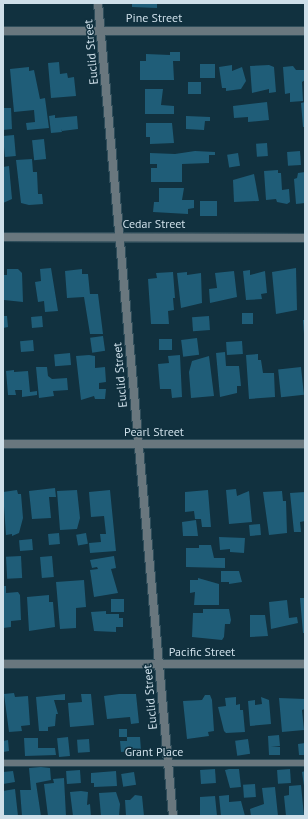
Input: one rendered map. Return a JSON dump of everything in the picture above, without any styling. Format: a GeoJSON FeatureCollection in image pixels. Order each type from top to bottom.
{"type":"FeatureCollection","features":[{"type":"Feature","properties":{"kind":"street","name":"Euclid Street"},"geometry":{"type":"LineString","coordinates":[[98,3],[173,816]]}},
{"type":"Feature","properties":{"kind":"street","name":"Pine Street"},"geometry":{"type":"LineString","coordinates":[[3,31],[305,31]]}},
{"type":"Feature","properties":{"kind":"street","name":"Cedar Street"},"geometry":{"type":"LineString","coordinates":[[3,237],[120,236],[305,238]]}},
{"type":"Feature","properties":{"kind":"street","name":"Pearl Street"},"geometry":{"type":"LineString","coordinates":[[3,444],[305,444]]}},
{"type":"Feature","properties":{"kind":"street","name":"Pacific Street"},"geometry":{"type":"LineString","coordinates":[[3,664],[305,664]]}},
{"type":"Feature","properties":{"kind":"lane","name":"Grant Place"},"geometry":{"type":"LineString","coordinates":[[3,763],[305,762]]}},
{"type":"Feature","properties":{"kind":"building"},"geometry":{"type":"Polygon","coordinates":[[[132,3],[157,3],[157,8],[132,7],[132,3]]]}},
{"type":"Feature","properties":{"kind":"building"},"geometry":{"type":"Polygon","coordinates":[[[170,52],[180,52],[180,61],[173,61],[174,80],[140,80],[140,61],[146,61],[146,54],[170,55],[170,52]]]}},
{"type":"Feature","properties":{"kind":"building"},"geometry":{"type":"Polygon","coordinates":[[[59,62],[60,74],[67,73],[68,78],[74,77],[76,96],[51,98],[48,63],[59,62]]]}},
{"type":"Feature","properties":{"kind":"building"},"geometry":{"type":"Polygon","coordinates":[[[200,64],[215,64],[215,78],[200,78],[200,64]]]}},
{"type":"Feature","properties":{"kind":"building"},"geometry":{"type":"Polygon","coordinates":[[[232,65],[232,71],[242,67],[246,81],[241,89],[226,91],[226,88],[222,88],[219,67],[232,65]]]}},
{"type":"Feature","properties":{"kind":"building"},"geometry":{"type":"Polygon","coordinates":[[[269,65],[274,67],[276,92],[269,93],[269,89],[252,93],[250,66],[269,65]]]}},
{"type":"Feature","properties":{"kind":"building"},"geometry":{"type":"Polygon","coordinates":[[[293,66],[296,70],[305,70],[305,80],[302,82],[303,101],[290,102],[290,93],[285,94],[283,67],[293,66]]]}},
{"type":"Feature","properties":{"kind":"building"},"geometry":{"type":"Polygon","coordinates":[[[29,67],[29,71],[34,70],[40,99],[45,98],[49,128],[27,130],[26,123],[35,122],[34,110],[14,112],[10,69],[29,67]]]}},
{"type":"Feature","properties":{"kind":"building"},"geometry":{"type":"Polygon","coordinates":[[[188,82],[201,82],[201,94],[188,94],[188,82]]]}},
{"type":"Feature","properties":{"kind":"building"},"geometry":{"type":"Polygon","coordinates":[[[145,89],[163,89],[161,105],[174,106],[174,114],[145,114],[145,89]]]}},
{"type":"Feature","properties":{"kind":"building"},"geometry":{"type":"Polygon","coordinates":[[[267,102],[269,120],[248,122],[248,117],[234,118],[233,106],[267,102]]]}},
{"type":"Feature","properties":{"kind":"building"},"geometry":{"type":"Polygon","coordinates":[[[305,102],[305,127],[303,127],[301,103],[305,102]]]}},
{"type":"Feature","properties":{"kind":"building"},"geometry":{"type":"Polygon","coordinates":[[[3,108],[11,108],[12,129],[3,130],[3,108]]]}},
{"type":"Feature","properties":{"kind":"building"},"geometry":{"type":"Polygon","coordinates":[[[55,115],[55,118],[77,116],[78,129],[62,131],[61,129],[62,132],[51,133],[49,116],[55,115]]]}},
{"type":"Feature","properties":{"kind":"building"},"geometry":{"type":"Polygon","coordinates":[[[186,116],[210,117],[210,121],[205,121],[204,130],[186,129],[186,116]]]}},
{"type":"Feature","properties":{"kind":"building"},"geometry":{"type":"Polygon","coordinates":[[[146,123],[172,123],[174,143],[150,144],[150,137],[146,137],[146,123]]]}},
{"type":"Feature","properties":{"kind":"building"},"geometry":{"type":"Polygon","coordinates":[[[14,135],[16,156],[5,157],[3,136],[14,135]]]}},
{"type":"Feature","properties":{"kind":"building"},"geometry":{"type":"Polygon","coordinates":[[[44,139],[46,159],[34,160],[32,140],[44,139]]]}},
{"type":"Feature","properties":{"kind":"building"},"geometry":{"type":"Polygon","coordinates":[[[267,143],[268,156],[257,157],[256,144],[267,143]]]}},
{"type":"Feature","properties":{"kind":"building"},"geometry":{"type":"Polygon","coordinates":[[[195,151],[215,152],[215,155],[209,155],[209,163],[182,164],[182,182],[151,182],[151,168],[157,168],[157,164],[150,164],[150,153],[175,154],[195,151]]]}},
{"type":"Feature","properties":{"kind":"building"},"geometry":{"type":"Polygon","coordinates":[[[300,151],[301,165],[288,166],[287,152],[300,151]]]}},
{"type":"Feature","properties":{"kind":"building"},"geometry":{"type":"Polygon","coordinates":[[[238,153],[240,166],[229,168],[227,155],[238,153]]]}},
{"type":"Feature","properties":{"kind":"building"},"geometry":{"type":"Polygon","coordinates":[[[32,159],[33,172],[37,172],[38,194],[42,194],[43,204],[29,205],[21,203],[16,160],[32,159]]]}},
{"type":"Feature","properties":{"kind":"building"},"geometry":{"type":"Polygon","coordinates":[[[9,166],[12,199],[3,203],[3,167],[9,166]]]}},
{"type":"Feature","properties":{"kind":"building"},"geometry":{"type":"Polygon","coordinates":[[[278,170],[278,173],[281,173],[282,190],[289,189],[290,202],[287,204],[277,202],[276,199],[266,200],[264,171],[278,170]]]}},
{"type":"Feature","properties":{"kind":"building"},"geometry":{"type":"Polygon","coordinates":[[[305,172],[305,203],[296,204],[294,179],[297,178],[298,173],[305,172]]]}},
{"type":"Feature","properties":{"kind":"building"},"geometry":{"type":"Polygon","coordinates":[[[254,174],[259,201],[234,202],[233,180],[254,174]]]}},
{"type":"Feature","properties":{"kind":"building"},"geometry":{"type":"Polygon","coordinates":[[[159,188],[184,188],[182,200],[194,200],[194,208],[188,209],[188,214],[153,212],[154,202],[159,202],[159,188]]]}},
{"type":"Feature","properties":{"kind":"building"},"geometry":{"type":"Polygon","coordinates":[[[200,201],[217,201],[217,216],[200,216],[200,201]]]}},
{"type":"Feature","properties":{"kind":"building"},"geometry":{"type":"Polygon","coordinates":[[[51,268],[58,311],[45,312],[44,301],[38,302],[35,282],[41,281],[40,269],[51,268]]]}},
{"type":"Feature","properties":{"kind":"building"},"geometry":{"type":"Polygon","coordinates":[[[296,268],[297,310],[276,314],[272,272],[296,268]]]}},
{"type":"Feature","properties":{"kind":"building"},"geometry":{"type":"Polygon","coordinates":[[[7,269],[18,269],[22,273],[23,302],[4,300],[3,275],[7,275],[7,269]]]}},
{"type":"Feature","properties":{"kind":"building"},"geometry":{"type":"Polygon","coordinates":[[[82,269],[82,274],[88,274],[90,294],[98,294],[103,334],[90,334],[84,297],[67,298],[65,271],[82,269]]]}},
{"type":"Feature","properties":{"kind":"building"},"geometry":{"type":"Polygon","coordinates":[[[250,270],[250,275],[265,271],[267,293],[261,294],[262,299],[246,300],[243,271],[250,270]]]}},
{"type":"Feature","properties":{"kind":"building"},"geometry":{"type":"Polygon","coordinates":[[[234,271],[237,297],[210,303],[209,289],[217,288],[215,273],[234,271]]]}},
{"type":"Feature","properties":{"kind":"building"},"geometry":{"type":"Polygon","coordinates":[[[173,272],[175,298],[173,298],[174,310],[168,311],[169,324],[151,324],[148,279],[157,278],[156,273],[173,272]]]}},
{"type":"Feature","properties":{"kind":"building"},"geometry":{"type":"Polygon","coordinates":[[[187,272],[187,275],[201,273],[202,303],[181,308],[177,273],[187,272]]]}},
{"type":"Feature","properties":{"kind":"building"},"geometry":{"type":"Polygon","coordinates":[[[242,313],[253,313],[253,324],[242,324],[242,313]]]}},
{"type":"Feature","properties":{"kind":"building"},"geometry":{"type":"Polygon","coordinates":[[[3,316],[7,316],[8,327],[3,328],[3,316]]]}},
{"type":"Feature","properties":{"kind":"building"},"geometry":{"type":"Polygon","coordinates":[[[42,316],[43,327],[32,328],[31,317],[42,316]]]}},
{"type":"Feature","properties":{"kind":"building"},"geometry":{"type":"Polygon","coordinates":[[[209,316],[210,330],[193,331],[192,317],[209,316]]]}},
{"type":"Feature","properties":{"kind":"building"},"geometry":{"type":"Polygon","coordinates":[[[303,320],[305,320],[305,334],[304,334],[303,320]]]}},
{"type":"Feature","properties":{"kind":"building"},"geometry":{"type":"Polygon","coordinates":[[[103,336],[105,351],[92,353],[90,338],[103,336]]]}},
{"type":"Feature","properties":{"kind":"building"},"geometry":{"type":"Polygon","coordinates":[[[197,338],[199,355],[183,357],[181,340],[197,338]]]}},
{"type":"Feature","properties":{"kind":"building"},"geometry":{"type":"Polygon","coordinates":[[[159,339],[172,339],[172,350],[159,350],[159,339]]]}},
{"type":"Feature","properties":{"kind":"building"},"geometry":{"type":"Polygon","coordinates":[[[33,340],[34,351],[21,352],[20,341],[33,340]]]}},
{"type":"Feature","properties":{"kind":"building"},"geometry":{"type":"Polygon","coordinates":[[[242,341],[243,354],[227,355],[226,342],[242,341]]]}},
{"type":"Feature","properties":{"kind":"building"},"geometry":{"type":"Polygon","coordinates":[[[225,352],[226,366],[239,366],[241,386],[237,386],[237,393],[220,397],[216,353],[225,352]]]}},
{"type":"Feature","properties":{"kind":"building"},"geometry":{"type":"Polygon","coordinates":[[[70,353],[71,365],[55,366],[54,354],[70,353]]]}},
{"type":"Feature","properties":{"kind":"building"},"geometry":{"type":"Polygon","coordinates":[[[258,354],[258,360],[261,360],[263,373],[274,373],[275,397],[249,399],[246,355],[258,354]]]}},
{"type":"Feature","properties":{"kind":"building"},"geometry":{"type":"Polygon","coordinates":[[[180,355],[182,397],[172,398],[171,389],[160,389],[158,364],[169,363],[168,356],[180,355]]]}},
{"type":"Feature","properties":{"kind":"building"},"geometry":{"type":"Polygon","coordinates":[[[76,356],[95,356],[95,368],[105,367],[106,382],[99,383],[99,389],[106,389],[105,399],[95,399],[94,396],[81,400],[76,356]]]}},
{"type":"Feature","properties":{"kind":"building"},"geometry":{"type":"Polygon","coordinates":[[[209,356],[214,396],[191,398],[189,372],[192,361],[209,356]]]}},
{"type":"Feature","properties":{"kind":"building"},"geometry":{"type":"Polygon","coordinates":[[[36,367],[47,367],[48,376],[52,379],[67,378],[68,390],[53,391],[54,396],[39,398],[36,367]]]}},
{"type":"Feature","properties":{"kind":"building"},"geometry":{"type":"Polygon","coordinates":[[[301,367],[304,395],[281,397],[278,369],[301,367]]]}},
{"type":"Feature","properties":{"kind":"building"},"geometry":{"type":"Polygon","coordinates":[[[14,370],[14,372],[28,371],[30,392],[37,391],[37,395],[22,397],[22,390],[15,390],[16,395],[8,395],[6,371],[14,370]]]}},
{"type":"Feature","properties":{"kind":"building"},"geometry":{"type":"Polygon","coordinates":[[[55,488],[56,497],[49,497],[51,518],[32,519],[29,491],[55,488]]]}},
{"type":"Feature","properties":{"kind":"building"},"geometry":{"type":"Polygon","coordinates":[[[236,489],[237,496],[249,491],[252,522],[229,524],[226,490],[236,489]]]}},
{"type":"Feature","properties":{"kind":"building"},"geometry":{"type":"Polygon","coordinates":[[[17,490],[18,494],[21,494],[23,518],[19,533],[12,536],[12,534],[6,535],[3,492],[17,490]]]}},
{"type":"Feature","properties":{"kind":"building"},"geometry":{"type":"Polygon","coordinates":[[[77,490],[80,518],[77,529],[60,530],[57,491],[77,490]]]}},
{"type":"Feature","properties":{"kind":"building"},"geometry":{"type":"Polygon","coordinates":[[[110,490],[116,551],[90,553],[89,543],[101,542],[100,534],[106,534],[104,516],[91,517],[89,492],[110,490]]]}},
{"type":"Feature","properties":{"kind":"building"},"geometry":{"type":"Polygon","coordinates":[[[208,490],[211,527],[202,527],[201,519],[195,519],[194,511],[185,512],[185,492],[208,490]]]}},
{"type":"Feature","properties":{"kind":"building"},"geometry":{"type":"Polygon","coordinates":[[[282,491],[283,501],[286,501],[287,533],[269,535],[263,492],[282,491]]]}},
{"type":"Feature","properties":{"kind":"building"},"geometry":{"type":"Polygon","coordinates":[[[305,492],[305,521],[300,522],[301,532],[294,532],[290,493],[305,492]]]}},
{"type":"Feature","properties":{"kind":"building"},"geometry":{"type":"Polygon","coordinates":[[[196,520],[198,536],[183,536],[182,522],[196,520]]]}},
{"type":"Feature","properties":{"kind":"building"},"geometry":{"type":"Polygon","coordinates":[[[260,524],[261,535],[250,536],[249,525],[260,524]]]}},
{"type":"Feature","properties":{"kind":"building"},"geometry":{"type":"Polygon","coordinates":[[[59,533],[60,544],[49,545],[48,534],[59,533]]]}},
{"type":"Feature","properties":{"kind":"building"},"geometry":{"type":"Polygon","coordinates":[[[86,533],[88,544],[78,546],[76,535],[86,533]]]}},
{"type":"Feature","properties":{"kind":"building"},"geometry":{"type":"Polygon","coordinates":[[[219,537],[245,538],[244,553],[230,552],[230,549],[220,550],[219,537]]]}},
{"type":"Feature","properties":{"kind":"building"},"geometry":{"type":"Polygon","coordinates":[[[32,539],[33,550],[20,551],[19,540],[32,539]]]}},
{"type":"Feature","properties":{"kind":"building"},"geometry":{"type":"Polygon","coordinates":[[[199,545],[211,545],[214,558],[225,558],[225,568],[186,567],[186,548],[199,548],[199,545]]]}},
{"type":"Feature","properties":{"kind":"building"},"geometry":{"type":"Polygon","coordinates":[[[21,556],[22,578],[7,579],[6,557],[21,556]]]}},
{"type":"Feature","properties":{"kind":"building"},"geometry":{"type":"Polygon","coordinates":[[[52,556],[54,577],[42,578],[40,557],[52,556]]]}},
{"type":"Feature","properties":{"kind":"building"},"geometry":{"type":"Polygon","coordinates":[[[114,556],[116,568],[111,569],[118,593],[94,597],[90,570],[98,569],[97,567],[92,568],[90,560],[114,556]]]}},
{"type":"Feature","properties":{"kind":"building"},"geometry":{"type":"Polygon","coordinates":[[[221,571],[239,571],[242,582],[229,584],[229,582],[221,582],[221,571]]]}},
{"type":"Feature","properties":{"kind":"building"},"geometry":{"type":"Polygon","coordinates":[[[198,578],[219,584],[219,605],[194,605],[195,592],[190,593],[190,580],[198,580],[198,578]]]}},
{"type":"Feature","properties":{"kind":"building"},"geometry":{"type":"Polygon","coordinates":[[[84,580],[86,607],[76,608],[76,628],[60,629],[56,582],[84,580]]]}},
{"type":"Feature","properties":{"kind":"building"},"geometry":{"type":"Polygon","coordinates":[[[3,586],[6,586],[6,593],[18,592],[20,595],[21,620],[11,621],[11,627],[3,628],[3,586]]]}},
{"type":"Feature","properties":{"kind":"building"},"geometry":{"type":"Polygon","coordinates":[[[49,595],[49,602],[53,602],[55,627],[29,631],[27,597],[49,595]]]}},
{"type":"Feature","properties":{"kind":"building"},"geometry":{"type":"Polygon","coordinates":[[[300,598],[305,598],[305,633],[303,633],[300,598]]]}},
{"type":"Feature","properties":{"kind":"building"},"geometry":{"type":"Polygon","coordinates":[[[111,599],[124,599],[124,612],[111,612],[111,599]]]}},
{"type":"Feature","properties":{"kind":"building"},"geometry":{"type":"Polygon","coordinates":[[[287,600],[289,618],[297,617],[298,623],[271,629],[269,602],[287,600]]]}},
{"type":"Feature","properties":{"kind":"building"},"geometry":{"type":"Polygon","coordinates":[[[203,609],[229,609],[231,620],[230,624],[225,624],[224,637],[222,640],[192,637],[193,613],[203,613],[203,609]]]}},
{"type":"Feature","properties":{"kind":"building"},"geometry":{"type":"Polygon","coordinates":[[[106,611],[106,614],[119,614],[119,618],[123,618],[123,627],[116,627],[116,632],[94,631],[91,612],[106,611]]]}},
{"type":"Feature","properties":{"kind":"building"},"geometry":{"type":"Polygon","coordinates":[[[250,615],[265,615],[268,636],[250,637],[250,615]]]}},
{"type":"Feature","properties":{"kind":"building"},"geometry":{"type":"Polygon","coordinates":[[[14,693],[15,697],[28,696],[30,725],[21,726],[22,731],[9,732],[4,694],[14,693]]]}},
{"type":"Feature","properties":{"kind":"building"},"geometry":{"type":"Polygon","coordinates":[[[65,694],[65,700],[54,700],[58,714],[56,714],[55,726],[48,727],[48,731],[39,731],[36,697],[65,694]]]}},
{"type":"Feature","properties":{"kind":"building"},"geometry":{"type":"Polygon","coordinates":[[[81,694],[91,694],[94,725],[70,727],[68,703],[82,702],[81,694]]]}},
{"type":"Feature","properties":{"kind":"building"},"geometry":{"type":"Polygon","coordinates":[[[136,694],[139,723],[131,724],[130,717],[107,719],[104,696],[136,694]]]}},
{"type":"Feature","properties":{"kind":"building"},"geometry":{"type":"Polygon","coordinates":[[[205,695],[210,695],[212,700],[214,731],[208,732],[209,736],[187,739],[183,701],[202,700],[205,695]]]}},
{"type":"Feature","properties":{"kind":"building"},"geometry":{"type":"Polygon","coordinates":[[[236,697],[236,705],[240,704],[240,710],[243,710],[245,732],[226,733],[224,731],[218,707],[226,706],[225,698],[236,697]]]}},
{"type":"Feature","properties":{"kind":"building"},"geometry":{"type":"Polygon","coordinates":[[[261,697],[269,700],[271,724],[250,726],[248,701],[255,700],[255,705],[262,704],[261,697]]]}},
{"type":"Feature","properties":{"kind":"building"},"geometry":{"type":"Polygon","coordinates":[[[279,698],[305,699],[305,709],[302,710],[304,730],[282,732],[279,698]]]}},
{"type":"Feature","properties":{"kind":"building"},"geometry":{"type":"Polygon","coordinates":[[[119,729],[127,729],[127,737],[119,737],[119,729]]]}},
{"type":"Feature","properties":{"kind":"building"},"geometry":{"type":"Polygon","coordinates":[[[279,735],[280,746],[271,747],[280,747],[280,755],[269,755],[268,736],[279,735]]]}},
{"type":"Feature","properties":{"kind":"building"},"geometry":{"type":"Polygon","coordinates":[[[68,737],[70,756],[59,757],[57,738],[68,737]]]}},
{"type":"Feature","properties":{"kind":"building"},"geometry":{"type":"Polygon","coordinates":[[[127,737],[140,737],[141,750],[121,752],[120,741],[127,741],[127,737]]]}},
{"type":"Feature","properties":{"kind":"building"},"geometry":{"type":"Polygon","coordinates":[[[24,738],[38,738],[38,748],[55,748],[56,755],[25,756],[24,738]]]}},
{"type":"Feature","properties":{"kind":"building"},"geometry":{"type":"Polygon","coordinates":[[[89,739],[90,752],[78,753],[77,740],[89,739]]]}},
{"type":"Feature","properties":{"kind":"building"},"geometry":{"type":"Polygon","coordinates":[[[248,739],[250,754],[237,756],[235,741],[248,739]]]}},
{"type":"Feature","properties":{"kind":"building"},"geometry":{"type":"Polygon","coordinates":[[[8,740],[9,751],[3,752],[3,741],[8,740]]]}},
{"type":"Feature","properties":{"kind":"building"},"geometry":{"type":"Polygon","coordinates":[[[305,743],[305,755],[299,755],[298,744],[305,743]]]}},
{"type":"Feature","properties":{"kind":"building"},"geometry":{"type":"Polygon","coordinates":[[[29,768],[50,768],[51,780],[36,783],[41,816],[22,816],[20,790],[31,790],[29,768]]]}},
{"type":"Feature","properties":{"kind":"building"},"geometry":{"type":"Polygon","coordinates":[[[215,769],[216,783],[201,784],[200,770],[215,769]]]}},
{"type":"Feature","properties":{"kind":"building"},"geometry":{"type":"Polygon","coordinates":[[[239,769],[241,787],[230,788],[225,770],[239,769]]]}},
{"type":"Feature","properties":{"kind":"building"},"geometry":{"type":"Polygon","coordinates":[[[290,769],[291,783],[278,784],[277,770],[290,769]]]}},
{"type":"Feature","properties":{"kind":"building"},"geometry":{"type":"Polygon","coordinates":[[[80,770],[81,783],[67,784],[66,771],[80,770]]]}},
{"type":"Feature","properties":{"kind":"building"},"geometry":{"type":"Polygon","coordinates":[[[13,771],[15,782],[3,784],[3,772],[13,771]]]}},
{"type":"Feature","properties":{"kind":"building"},"geometry":{"type":"Polygon","coordinates":[[[116,771],[117,786],[94,787],[94,783],[91,783],[91,773],[116,771]]]}},
{"type":"Feature","properties":{"kind":"building"},"geometry":{"type":"Polygon","coordinates":[[[305,771],[305,786],[304,786],[302,772],[305,771]]]}},
{"type":"Feature","properties":{"kind":"building"},"geometry":{"type":"Polygon","coordinates":[[[134,772],[136,785],[123,787],[121,774],[134,772]]]}},
{"type":"Feature","properties":{"kind":"building"},"geometry":{"type":"Polygon","coordinates":[[[64,778],[66,816],[48,816],[44,784],[54,783],[53,779],[64,778]]]}},
{"type":"Feature","properties":{"kind":"building"},"geometry":{"type":"Polygon","coordinates":[[[255,784],[256,797],[244,798],[243,785],[255,784]]]}},
{"type":"Feature","properties":{"kind":"building"},"geometry":{"type":"Polygon","coordinates":[[[301,785],[304,816],[286,816],[284,796],[289,795],[289,786],[301,785]]]}},
{"type":"Feature","properties":{"kind":"building"},"geometry":{"type":"Polygon","coordinates":[[[275,787],[278,816],[251,816],[250,809],[264,804],[262,788],[275,787]]]}},
{"type":"Feature","properties":{"kind":"building"},"geometry":{"type":"Polygon","coordinates":[[[15,789],[18,816],[3,816],[3,791],[15,789]]]}},
{"type":"Feature","properties":{"kind":"building"},"geometry":{"type":"Polygon","coordinates":[[[70,792],[88,792],[87,805],[90,804],[91,816],[73,816],[70,792]]]}},
{"type":"Feature","properties":{"kind":"building"},"geometry":{"type":"Polygon","coordinates":[[[116,792],[120,804],[119,816],[101,816],[99,793],[116,792]]]}},
{"type":"Feature","properties":{"kind":"building"},"geometry":{"type":"Polygon","coordinates":[[[135,795],[142,796],[144,816],[126,816],[125,800],[130,800],[135,795]]]}},
{"type":"Feature","properties":{"kind":"building"},"geometry":{"type":"Polygon","coordinates":[[[229,795],[229,802],[241,801],[245,816],[221,816],[219,796],[229,795]]]}},
{"type":"Feature","properties":{"kind":"building"},"geometry":{"type":"Polygon","coordinates":[[[215,796],[217,816],[200,816],[200,797],[215,796]]]}}]}
